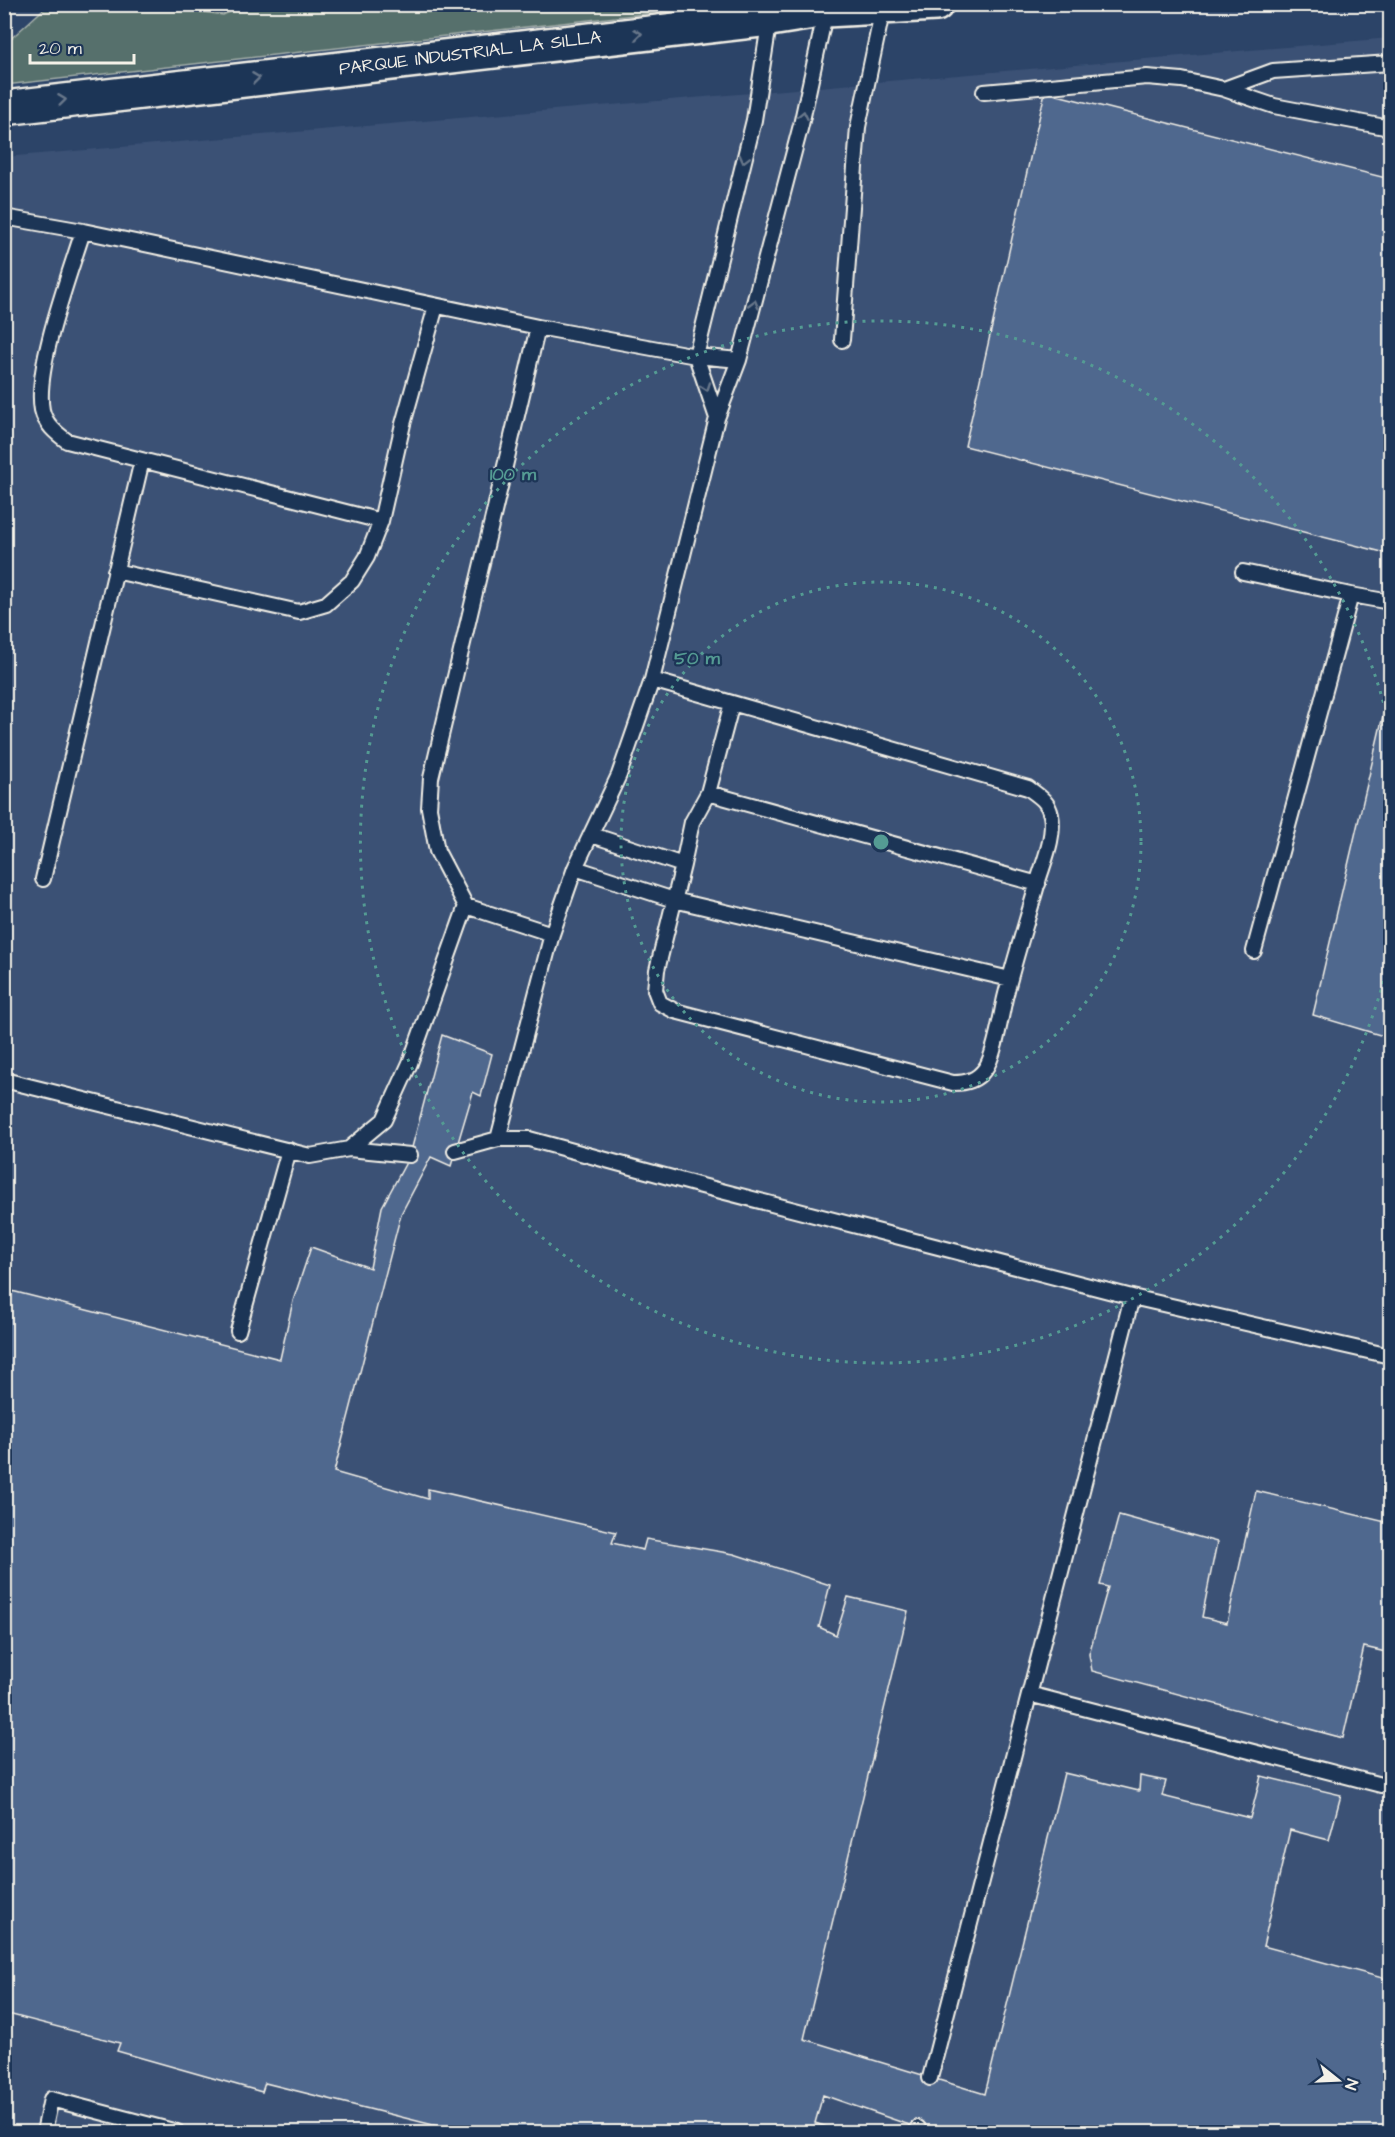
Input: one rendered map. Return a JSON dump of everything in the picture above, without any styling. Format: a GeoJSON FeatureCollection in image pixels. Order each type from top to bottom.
{"type":"FeatureCollection","features":[{"type":"Feature","properties":{"kind":"street","name":"PARQUE INDUSTRIAL LA SILLA"},"geometry":{"type":"LineString","coordinates":[[4,108],[773,12],[826,7],[883,8],[936,4]]}},
{"type":"Feature","properties":{"kind":"lane"},"geometry":{"type":"LineString","coordinates":[[498,1138],[552,934],[575,868],[619,775],[652,680],[717,418],[739,360],[801,125],[826,7]]}},
{"type":"Feature","properties":{"kind":"lane"},"geometry":{"type":"LineString","coordinates":[[842,340],[858,127],[883,8]]}},
{"type":"Feature","properties":{"kind":"lane"},"geometry":{"type":"LineString","coordinates":[[717,418],[696,356],[754,120],[773,12]]}},
{"type":"Feature","properties":{"kind":"lane"},"geometry":{"type":"LineString","coordinates":[[1224,89],[1273,71],[1390,63]]}},
{"type":"Feature","properties":{"kind":"lane"},"geometry":{"type":"LineString","coordinates":[[984,92],[1147,76],[1182,80],[1224,89],[1274,106],[1390,128]]}},
{"type":"Feature","properties":{"kind":"lane"},"geometry":{"type":"LineString","coordinates":[[4,217],[83,231],[538,327],[696,356],[739,360]]}},
{"type":"Feature","properties":{"kind":"lane"},"geometry":{"type":"LineString","coordinates":[[83,231],[52,333],[42,376],[42,410],[50,428],[67,441],[381,521]]}},
{"type":"Feature","properties":{"kind":"lane"},"geometry":{"type":"LineString","coordinates":[[115,571],[299,612],[326,604],[352,581],[367,557],[381,521],[403,424],[436,306]]}},
{"type":"Feature","properties":{"kind":"lane"},"geometry":{"type":"LineString","coordinates":[[538,327],[431,778],[429,808],[437,851],[466,906],[552,934]]}},
{"type":"Feature","properties":{"kind":"lane"},"geometry":{"type":"LineString","coordinates":[[43,879],[142,460]]}},
{"type":"Feature","properties":{"kind":"lane"},"geometry":{"type":"LineString","coordinates":[[1243,572],[1351,596],[1390,602]]}},
{"type":"Feature","properties":{"kind":"lane"},"geometry":{"type":"LineString","coordinates":[[1254,951],[1351,596]]}},
{"type":"Feature","properties":{"kind":"lane"},"geometry":{"type":"LineString","coordinates":[[652,680],[1028,788],[1044,799],[1051,816],[1050,839],[986,1068],[975,1079],[965,1083],[953,1083],[675,1011],[660,1003],[655,990],[657,970],[692,822],[708,793],[732,703]]}},
{"type":"Feature","properties":{"kind":"lane"},"geometry":{"type":"LineString","coordinates":[[708,793],[1038,884]]}},
{"type":"Feature","properties":{"kind":"lane"},"geometry":{"type":"LineString","coordinates":[[592,835],[683,865]]}},
{"type":"Feature","properties":{"kind":"lane"},"geometry":{"type":"LineString","coordinates":[[575,868],[674,900],[1010,980]]}},
{"type":"Feature","properties":{"kind":"lane"},"geometry":{"type":"LineString","coordinates":[[348,1149],[384,1120],[410,1063],[466,906]]}},
{"type":"Feature","properties":{"kind":"lane"},"geometry":{"type":"LineString","coordinates":[[4,1080],[310,1156],[348,1149],[410,1155]]}},
{"type":"Feature","properties":{"kind":"lane"},"geometry":{"type":"LineString","coordinates":[[455,1151],[498,1138],[529,1139],[1132,1297],[1390,1356]]}},
{"type":"Feature","properties":{"kind":"lane"},"geometry":{"type":"LineString","coordinates":[[238,1331],[289,1150]]}},
{"type":"Feature","properties":{"kind":"lane"},"geometry":{"type":"LineString","coordinates":[[930,2078],[1132,1297]]}},
{"type":"Feature","properties":{"kind":"lane"},"geometry":{"type":"LineString","coordinates":[[1029,1694],[1381,1785]]}},
{"type":"Feature","properties":{"kind":"lane"},"geometry":{"type":"LineString","coordinates":[[44,2133],[51,2100],[177,2133]]}},
{"type":"Feature","properties":{"kind":"shaded area"},"geometry":{"type":"Polygon","coordinates":[[[1390,38],[1390,2132],[5,2132],[5,157],[1390,38]]]}},
{"type":"Feature","properties":{"kind":"green space"},"geometry":{"type":"Polygon","coordinates":[[[48,5],[158,5],[223,15],[245,5],[724,5],[5,85],[5,44],[48,5]]]}},
{"type":"Feature","properties":{"kind":"building"},"geometry":{"type":"Polygon","coordinates":[[[1045,92],[1390,179],[1390,554],[965,446],[1045,92]]]}},
{"type":"Feature","properties":{"kind":"building"},"geometry":{"type":"Polygon","coordinates":[[[1390,686],[1390,1038],[1313,1015],[1390,686]]]}},
{"type":"Feature","properties":{"kind":"building"},"geometry":{"type":"Polygon","coordinates":[[[442,1035],[492,1054],[481,1096],[473,1092],[451,1166],[431,1157],[401,1214],[334,1472],[428,1499],[428,1489],[616,1532],[612,1543],[643,1550],[646,1539],[734,1554],[830,1585],[819,1627],[836,1635],[848,1597],[908,1611],[804,2039],[985,2094],[1064,1773],[1139,1791],[1140,1776],[1166,1781],[1162,1796],[1250,1818],[1261,1776],[1341,1795],[1329,1840],[1290,1830],[1263,1946],[1390,1980],[1390,2132],[966,2132],[918,2128],[823,2095],[815,2123],[830,2128],[829,2132],[461,2132],[265,2083],[262,2092],[117,2051],[120,2043],[4,2013],[4,1289],[280,1359],[293,1301],[311,1247],[370,1268],[382,1207],[410,1155],[442,1035]]]}},
{"type":"Feature","properties":{"kind":"building"},"geometry":{"type":"Polygon","coordinates":[[[1256,1491],[1390,1523],[1390,1653],[1364,1647],[1343,1738],[1092,1671],[1089,1654],[1108,1587],[1100,1585],[1119,1515],[1217,1542],[1202,1617],[1227,1623],[1256,1491]]]}}]}
